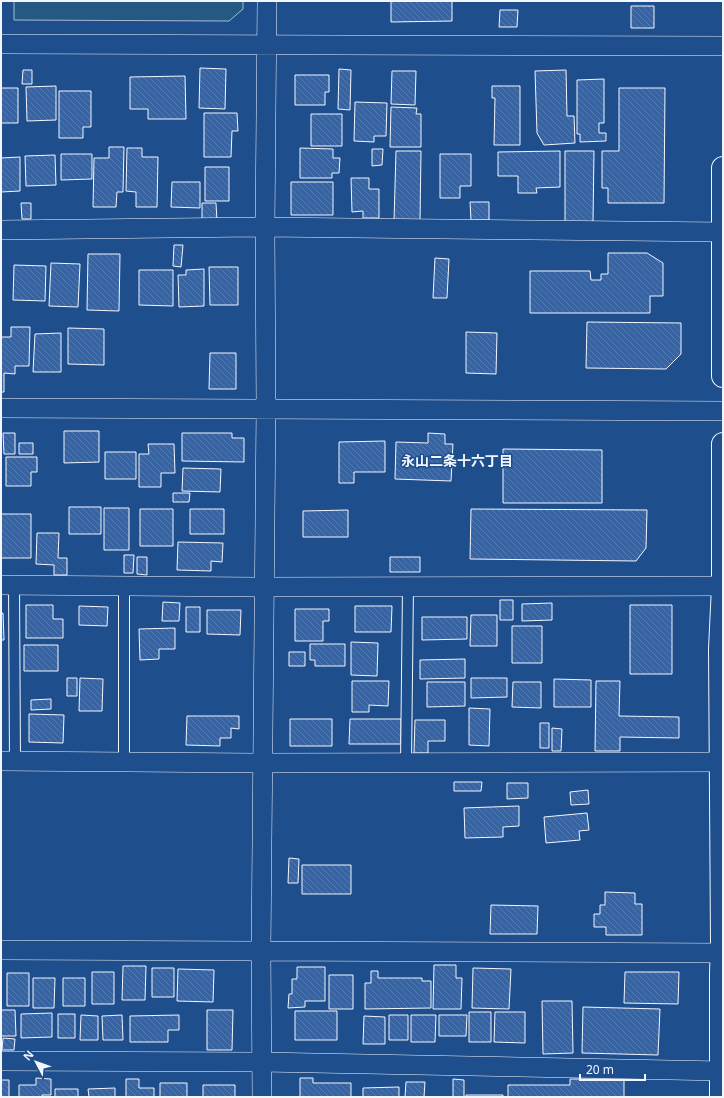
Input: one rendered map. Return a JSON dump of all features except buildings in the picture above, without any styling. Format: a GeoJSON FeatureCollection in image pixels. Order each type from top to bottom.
{"type":"FeatureCollection","features":[{"type":"Feature","properties":{"kind":"highway"},"geometry":{"type":"LineString","coordinates":[[723,168],[723,376]]}},
{"type":"Feature","properties":{"kind":"highway"},"geometry":{"type":"LineString","coordinates":[[721,1097],[723,444]]}},
{"type":"Feature","properties":{"kind":"street"},"geometry":{"type":"LineString","coordinates":[[262,1097],[260,951],[266,408],[265,227],[268,45],[267,1]]}},
{"type":"Feature","properties":{"kind":"street"},"geometry":{"type":"LineString","coordinates":[[1,44],[723,46]]}},
{"type":"Feature","properties":{"kind":"street"},"geometry":{"type":"LineString","coordinates":[[1,230],[265,227],[722,232]]}},
{"type":"Feature","properties":{"kind":"street"},"geometry":{"type":"LineString","coordinates":[[1,408],[723,411]]}},
{"type":"Feature","properties":{"kind":"street"},"geometry":{"type":"LineString","coordinates":[[8,585],[263,587],[723,586]]}},
{"type":"Feature","properties":{"kind":"street"},"geometry":{"type":"LineString","coordinates":[[8,761],[263,763],[722,762]]}},
{"type":"Feature","properties":{"kind":"street"},"geometry":{"type":"LineString","coordinates":[[1,950],[260,951],[722,946]]}},
{"type":"Feature","properties":{"kind":"street"},"geometry":{"type":"LineString","coordinates":[[1,1061],[262,1062],[721,1071]]}},
{"type":"Feature","properties":{"kind":"lane"},"geometry":{"type":"LineString","coordinates":[[8,585],[8,761]]}},
{"type":"Feature","properties":{"kind":"lane"},"geometry":{"type":"LineString","coordinates":[[124,586],[124,762]]}},
{"type":"Feature","properties":{"kind":"lane"},"geometry":{"type":"LineString","coordinates":[[406,763],[408,586]]}},
{"type":"Feature","properties":{"kind":"shaded area"},"geometry":{"type":"Polygon","coordinates":[[[14,1],[243,1],[243,9],[229,21],[14,20],[14,1]]]}},
{"type":"Feature","properties":{"kind":"district","name":"永山二条十六丁目"},"geometry":{"type":"Point","coordinates":[457,461]}}]}
